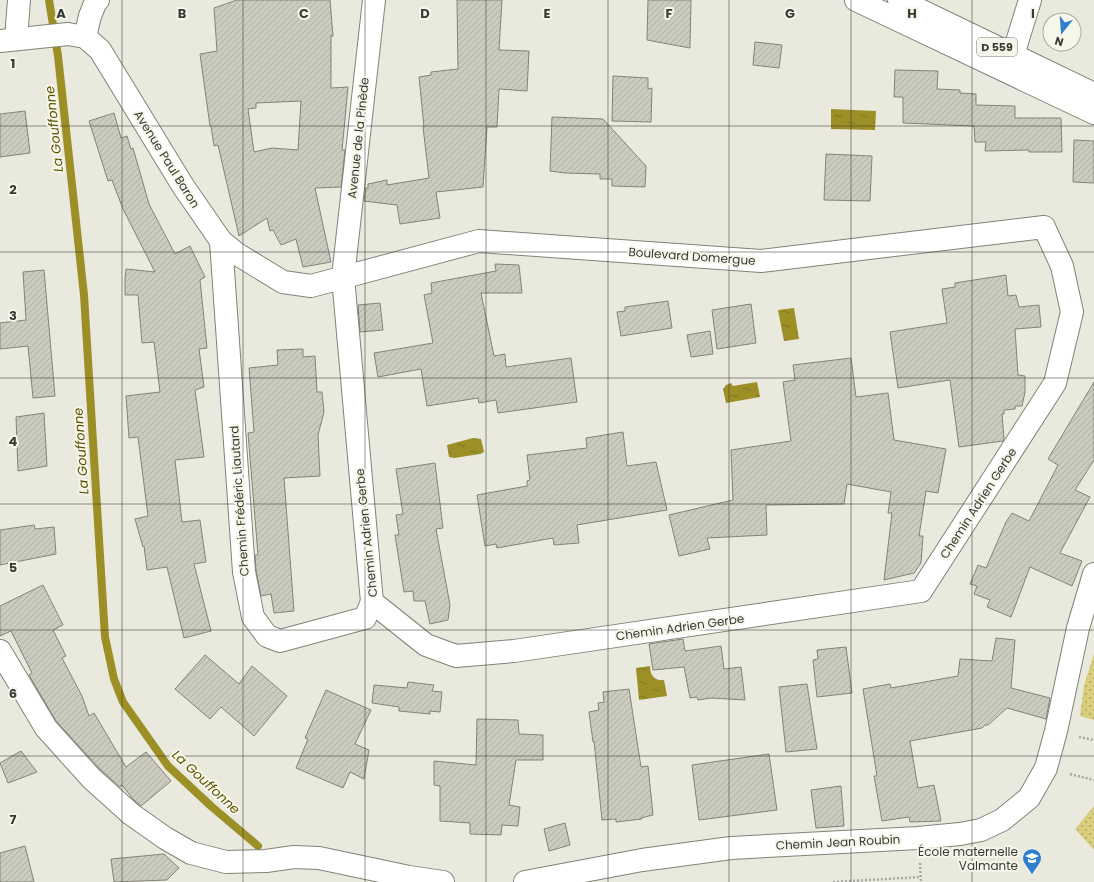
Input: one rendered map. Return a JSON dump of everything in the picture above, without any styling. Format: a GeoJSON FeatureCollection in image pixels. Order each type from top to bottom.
{"type":"FeatureCollection","features":[{"type":"Feature","properties":{"kind":"street"},"geometry":{"type":"LineString","coordinates":[[19,0],[8,40],[77,36],[90,16],[96,1],[98,0]]}},
{"type":"Feature","properties":{"kind":"street","name":"Avenue de la Pinède"},"geometry":{"type":"LineString","coordinates":[[343,277],[374,0]]}},
{"type":"Feature","properties":{"kind":"street"},"geometry":{"type":"LineString","coordinates":[[856,0],[1094,113]]}},
{"type":"Feature","properties":{"kind":"street","name":"D 559"},"geometry":{"type":"LineString","coordinates":[[899,0],[1094,94]]}},
{"type":"Feature","properties":{"kind":"street"},"geometry":{"type":"LineString","coordinates":[[1013,55],[1030,0]]}},
{"type":"Feature","properties":{"kind":"street","name":"Avenue Paul Baron"},"geometry":{"type":"LineString","coordinates":[[77,36],[100,50],[183,186],[221,241],[237,254],[283,282],[311,286],[343,277]]}},
{"type":"Feature","properties":{"kind":"street","name":"Boulevard Domergue"},"geometry":{"type":"LineString","coordinates":[[343,277],[478,241],[761,261],[1044,227]]}},
{"type":"Feature","properties":{"kind":"street","name":"Chemin Adrien Gerbe"},"geometry":{"type":"LineString","coordinates":[[343,277],[372,602],[426,645],[456,656],[514,652],[921,591],[1055,383],[1072,312],[1062,266],[1044,227]]}},
{"type":"Feature","properties":{"kind":"street","name":"Chemin Frédéric Liautard"},"geometry":{"type":"LineString","coordinates":[[221,241],[244,572],[253,617],[267,636],[280,641],[365,618],[372,602]]}},
{"type":"Feature","properties":{"kind":"street","name":"Chemin Jean Roubin"},"geometry":{"type":"LineString","coordinates":[[525,882],[628,863],[731,848],[918,838],[960,834],[981,830],[1002,820],[1029,798],[1046,768],[1056,731],[1078,628],[1094,574]]}},
{"type":"Feature","properties":{"kind":"street"},"geometry":{"type":"LineString","coordinates":[[0,651],[46,728],[91,778],[131,814],[191,853],[226,862],[266,861],[294,857],[319,858],[443,882]]}},
{"type":"Feature","properties":{"kind":"path"},"geometry":{"type":"LineString","coordinates":[[833,882],[921,876]]}},
{"type":"Feature","properties":{"kind":"shaded area"},"geometry":{"type":"Polygon","coordinates":[[[1094,654],[1094,720],[1080,716],[1084,685],[1094,654]]]}},
{"type":"Feature","properties":{"kind":"shaded area"},"geometry":{"type":"Polygon","coordinates":[[[1094,806],[1094,850],[1075,829],[1094,806]]]}},
{"type":"Feature","properties":{"kind":"water"},"geometry":{"type":"Polygon","coordinates":[[[831,109],[876,111],[875,130],[831,129],[831,109]]]}},
{"type":"Feature","properties":{"kind":"water"},"geometry":{"type":"Polygon","coordinates":[[[794,308],[799,339],[784,341],[778,310],[794,308]]]}},
{"type":"Feature","properties":{"kind":"water"},"geometry":{"type":"Polygon","coordinates":[[[757,382],[760,397],[726,403],[723,389],[726,385],[731,383],[733,386],[757,382]]]}},
{"type":"Feature","properties":{"kind":"water"},"geometry":{"type":"Polygon","coordinates":[[[473,438],[481,439],[484,452],[454,458],[449,457],[447,445],[473,438]]]}},
{"type":"Feature","properties":{"kind":"water"},"geometry":{"type":"Polygon","coordinates":[[[650,666],[651,673],[656,679],[664,680],[667,696],[639,700],[636,668],[650,666]]]}},
{"type":"Feature","properties":{"kind":"building"},"geometry":{"type":"Polygon","coordinates":[[[237,0],[330,0],[333,36],[331,36],[331,88],[348,87],[342,150],[345,150],[341,187],[315,188],[331,262],[303,267],[296,239],[281,245],[273,230],[270,231],[267,218],[239,236],[218,145],[214,146],[200,54],[217,51],[214,8],[237,0]],[[301,101],[256,103],[256,108],[248,109],[254,152],[272,148],[298,150],[301,101]]]}},
{"type":"Feature","properties":{"kind":"building"},"geometry":{"type":"Polygon","coordinates":[[[457,0],[502,0],[499,50],[529,51],[527,91],[499,89],[497,127],[487,127],[483,187],[436,192],[440,218],[400,224],[397,205],[364,201],[366,188],[368,188],[368,184],[387,180],[387,185],[429,178],[419,77],[431,75],[431,72],[458,69],[457,0]]]}},
{"type":"Feature","properties":{"kind":"building"},"geometry":{"type":"Polygon","coordinates":[[[648,0],[691,0],[690,48],[647,40],[648,0]]]}},
{"type":"Feature","properties":{"kind":"building"},"geometry":{"type":"Polygon","coordinates":[[[755,42],[782,45],[779,68],[753,65],[755,42]]]}},
{"type":"Feature","properties":{"kind":"building"},"geometry":{"type":"Polygon","coordinates":[[[895,70],[938,71],[937,89],[960,90],[960,93],[976,94],[976,105],[1015,106],[1015,118],[1061,118],[1062,152],[1029,152],[1029,150],[985,151],[986,142],[975,142],[974,126],[903,123],[903,97],[894,97],[895,70]]]}},
{"type":"Feature","properties":{"kind":"building"},"geometry":{"type":"Polygon","coordinates":[[[613,76],[648,78],[648,89],[652,88],[651,122],[612,121],[613,76]]]}},
{"type":"Feature","properties":{"kind":"building"},"geometry":{"type":"Polygon","coordinates":[[[25,111],[30,153],[0,157],[0,114],[25,111]]]}},
{"type":"Feature","properties":{"kind":"building"},"geometry":{"type":"Polygon","coordinates":[[[114,113],[121,138],[127,136],[131,149],[133,148],[149,204],[175,254],[190,246],[205,277],[200,280],[207,348],[199,349],[204,387],[195,390],[204,457],[175,460],[182,522],[200,520],[206,562],[194,564],[211,631],[184,638],[167,567],[147,570],[144,546],[143,547],[135,519],[148,516],[138,437],[129,438],[126,396],[160,392],[154,342],[142,343],[138,295],[125,295],[125,279],[126,269],[155,272],[123,209],[112,180],[108,181],[89,121],[114,113]]]}},
{"type":"Feature","properties":{"kind":"building"},"geometry":{"type":"Polygon","coordinates":[[[552,117],[603,119],[646,166],[645,187],[612,186],[612,179],[600,179],[600,174],[550,171],[552,117]]]}},
{"type":"Feature","properties":{"kind":"building"},"geometry":{"type":"Polygon","coordinates":[[[1074,140],[1094,141],[1094,183],[1073,182],[1074,140]]]}},
{"type":"Feature","properties":{"kind":"building"},"geometry":{"type":"Polygon","coordinates":[[[826,154],[872,156],[870,201],[824,200],[826,154]]]}},
{"type":"Feature","properties":{"kind":"building"},"geometry":{"type":"Polygon","coordinates":[[[495,264],[519,265],[522,293],[481,293],[494,356],[505,354],[506,367],[571,358],[577,402],[498,413],[496,400],[479,403],[478,398],[427,406],[421,369],[378,377],[374,353],[433,343],[424,295],[432,293],[431,283],[496,271],[495,264]]]}},
{"type":"Feature","properties":{"kind":"building"},"geometry":{"type":"Polygon","coordinates":[[[44,270],[55,396],[33,398],[28,346],[0,349],[0,323],[26,320],[23,272],[44,270]]]}},
{"type":"Feature","properties":{"kind":"building"},"geometry":{"type":"Polygon","coordinates":[[[1006,275],[1008,296],[1016,295],[1019,307],[1039,305],[1041,327],[1015,329],[1018,375],[1025,376],[1025,392],[1022,406],[1015,406],[1015,409],[1004,410],[1004,414],[1002,414],[1003,441],[959,447],[950,380],[898,388],[890,332],[947,323],[942,289],[955,287],[955,283],[1006,275]]]}},
{"type":"Feature","properties":{"kind":"building"},"geometry":{"type":"Polygon","coordinates":[[[668,301],[672,328],[621,336],[617,312],[625,311],[625,307],[668,301]]]}},
{"type":"Feature","properties":{"kind":"building"},"geometry":{"type":"Polygon","coordinates":[[[380,303],[383,330],[360,332],[358,305],[380,303]]]}},
{"type":"Feature","properties":{"kind":"building"},"geometry":{"type":"Polygon","coordinates":[[[751,304],[756,343],[717,349],[712,310],[751,304]]]}},
{"type":"Feature","properties":{"kind":"building"},"geometry":{"type":"Polygon","coordinates":[[[710,331],[713,354],[691,357],[687,335],[710,331]]]}},
{"type":"Feature","properties":{"kind":"building"},"geometry":{"type":"Polygon","coordinates":[[[303,349],[303,357],[315,356],[317,392],[322,392],[324,412],[318,435],[320,476],[284,478],[294,611],[274,613],[271,594],[261,596],[256,570],[255,555],[258,555],[248,433],[254,432],[249,368],[278,365],[277,350],[303,349]]]}},
{"type":"Feature","properties":{"kind":"building"},"geometry":{"type":"Polygon","coordinates":[[[851,358],[856,397],[888,393],[894,440],[946,449],[938,493],[926,491],[919,536],[923,536],[921,563],[914,573],[884,580],[892,513],[888,513],[891,492],[847,484],[844,504],[766,505],[767,535],[707,538],[710,549],[679,556],[669,515],[733,500],[731,450],[791,441],[783,382],[795,380],[793,365],[851,358]]]}},
{"type":"Feature","properties":{"kind":"building"},"geometry":{"type":"Polygon","coordinates":[[[1094,382],[1094,460],[1075,490],[1090,497],[1060,553],[1082,561],[1072,586],[1030,567],[1011,617],[987,607],[990,600],[974,594],[977,586],[970,584],[978,565],[986,568],[1006,522],[1012,513],[1029,521],[1058,465],[1048,459],[1094,382]]]}},
{"type":"Feature","properties":{"kind":"building"},"geometry":{"type":"Polygon","coordinates":[[[44,413],[47,466],[18,471],[16,417],[44,413]]]}},
{"type":"Feature","properties":{"kind":"building"},"geometry":{"type":"Polygon","coordinates":[[[623,432],[627,466],[656,462],[667,510],[577,525],[579,543],[554,545],[553,538],[497,548],[496,544],[485,546],[477,495],[527,486],[527,481],[530,480],[527,455],[587,448],[586,438],[623,432]]]}},
{"type":"Feature","properties":{"kind":"building"},"geometry":{"type":"Polygon","coordinates":[[[435,463],[443,528],[436,529],[450,605],[448,620],[430,624],[425,601],[414,601],[413,591],[404,592],[395,535],[399,535],[396,515],[403,514],[396,469],[435,463]]]}},
{"type":"Feature","properties":{"kind":"building"},"geometry":{"type":"Polygon","coordinates":[[[34,525],[35,529],[54,527],[56,554],[0,565],[0,530],[34,525]]]}},
{"type":"Feature","properties":{"kind":"building"},"geometry":{"type":"Polygon","coordinates":[[[43,585],[63,625],[53,630],[66,656],[62,658],[82,696],[89,716],[94,713],[126,767],[146,752],[171,781],[141,806],[133,799],[122,785],[120,787],[100,769],[56,721],[29,675],[32,673],[11,631],[0,636],[0,606],[43,585]]]}},
{"type":"Feature","properties":{"kind":"building"},"geometry":{"type":"Polygon","coordinates":[[[996,638],[1015,640],[1011,688],[1050,698],[1046,719],[1007,708],[988,725],[985,725],[982,728],[910,741],[918,788],[934,785],[941,821],[910,822],[909,817],[882,821],[874,776],[877,776],[863,689],[890,684],[891,688],[958,676],[960,659],[992,661],[996,638]]]}},
{"type":"Feature","properties":{"kind":"building"},"geometry":{"type":"Polygon","coordinates":[[[683,639],[685,651],[721,646],[724,669],[741,667],[745,700],[711,698],[698,700],[697,697],[690,698],[684,667],[653,670],[649,644],[683,639]]]}},
{"type":"Feature","properties":{"kind":"building"},"geometry":{"type":"Polygon","coordinates":[[[846,647],[852,693],[817,697],[813,660],[818,659],[817,650],[846,647]]]}},
{"type":"Feature","properties":{"kind":"building"},"geometry":{"type":"Polygon","coordinates":[[[205,655],[239,684],[252,666],[287,696],[254,736],[221,707],[210,719],[175,689],[205,655]]]}},
{"type":"Feature","properties":{"kind":"building"},"geometry":{"type":"Polygon","coordinates":[[[408,682],[434,685],[432,691],[442,692],[440,712],[430,711],[430,714],[399,711],[399,707],[372,703],[374,685],[407,688],[408,682]]]}},
{"type":"Feature","properties":{"kind":"building"},"geometry":{"type":"Polygon","coordinates":[[[807,684],[817,749],[786,752],[779,687],[807,684]]]}},
{"type":"Feature","properties":{"kind":"building"},"geometry":{"type":"Polygon","coordinates":[[[629,689],[641,767],[648,766],[653,815],[641,818],[642,819],[616,822],[616,819],[602,820],[594,741],[593,742],[589,712],[599,710],[598,703],[604,702],[603,692],[629,689]]]}},
{"type":"Feature","properties":{"kind":"building"},"geometry":{"type":"Polygon","coordinates":[[[326,690],[371,710],[355,744],[369,750],[364,779],[350,772],[343,788],[296,768],[308,739],[305,738],[326,690]]]}},
{"type":"Feature","properties":{"kind":"building"},"geometry":{"type":"Polygon","coordinates":[[[477,719],[518,720],[519,734],[543,735],[543,760],[516,760],[509,805],[520,807],[518,826],[502,825],[501,835],[470,834],[470,823],[440,821],[440,786],[434,785],[434,761],[476,765],[477,719]]]}},
{"type":"Feature","properties":{"kind":"building"},"geometry":{"type":"Polygon","coordinates":[[[21,751],[37,772],[8,783],[0,763],[21,751]]]}},
{"type":"Feature","properties":{"kind":"building"},"geometry":{"type":"Polygon","coordinates":[[[769,754],[777,810],[699,820],[692,765],[769,754]]]}},
{"type":"Feature","properties":{"kind":"building"},"geometry":{"type":"Polygon","coordinates":[[[841,786],[844,826],[816,828],[811,790],[841,786]]]}},
{"type":"Feature","properties":{"kind":"building"},"geometry":{"type":"Polygon","coordinates":[[[565,823],[570,845],[549,851],[544,829],[565,823]]]}},
{"type":"Feature","properties":{"kind":"building"},"geometry":{"type":"Polygon","coordinates":[[[25,846],[34,882],[0,882],[0,853],[25,846]]]}},
{"type":"Feature","properties":{"kind":"building"},"geometry":{"type":"Polygon","coordinates":[[[164,854],[179,868],[167,880],[114,882],[111,859],[164,854]]]}},
{"type":"Feature","properties":{"kind":"waterway","name":"La Gouffonne"},"geometry":{"type":"LineString","coordinates":[[49,0],[58,56],[84,295],[105,637],[114,679],[123,702],[168,766],[212,807],[258,846]]}},
{"type":"Feature","properties":{"kind":"place","name":"École maternelle Valmante"},"geometry":{"type":"Point","coordinates":[1032,875]}}]}
